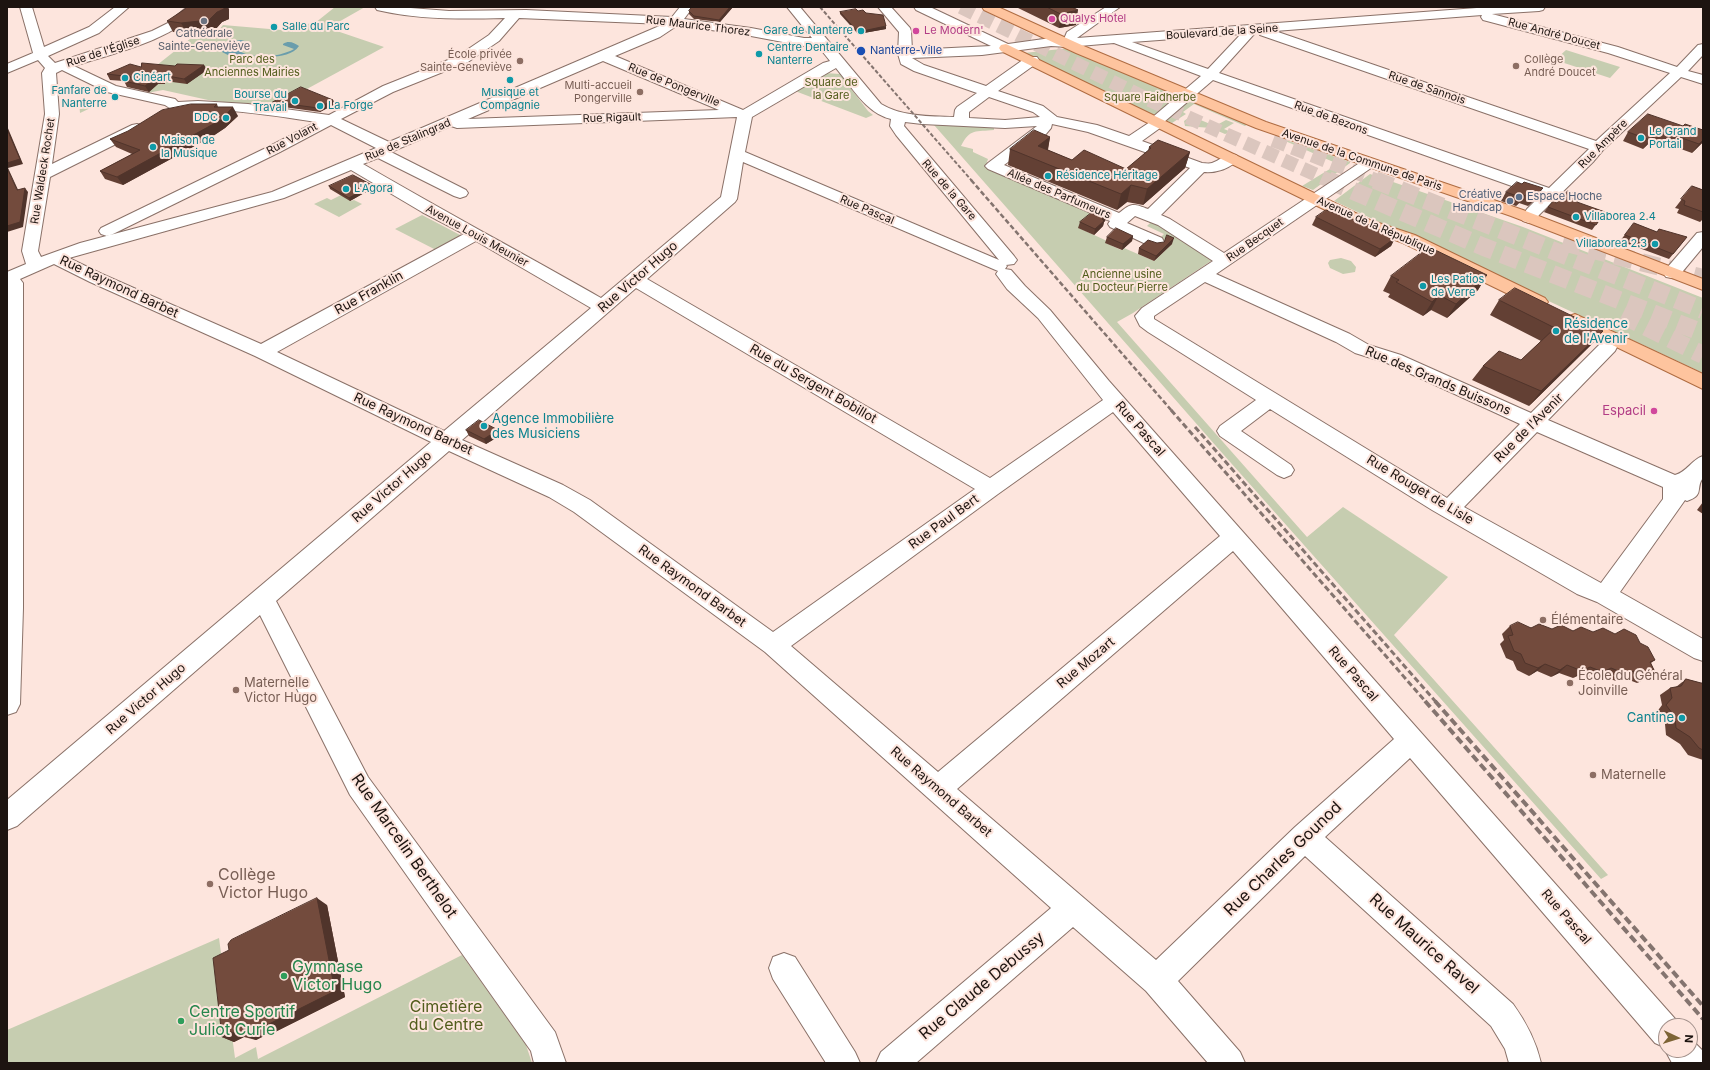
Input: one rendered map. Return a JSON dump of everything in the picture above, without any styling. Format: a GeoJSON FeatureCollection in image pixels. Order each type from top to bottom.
{"type":"FeatureCollection","features":[{"type":"Feature","properties":{"kind":"main road","name":"Avenue de la Commune de Paris"},"geometry":{"type":"LineString","coordinates":[[988,7],[1068,43],[1282,132],[1530,218],[1703,285]]}},
{"type":"Feature","properties":{"kind":"main road","name":"Avenue de la République"},"geometry":{"type":"LineString","coordinates":[[1006,48],[1364,223],[1409,239],[1703,382]]}},
{"type":"Feature","properties":{"kind":"street"},"geometry":{"type":"LineString","coordinates":[[26,7],[40,55],[56,67],[112,89],[170,102],[174,106]]}},
{"type":"Feature","properties":{"kind":"street"},"geometry":{"type":"LineString","coordinates":[[7,69],[94,30],[123,7]]}},
{"type":"Feature","properties":{"kind":"street","name":"Rue de l'Église"},"geometry":{"type":"LineString","coordinates":[[56,67],[162,32],[173,26],[194,7]]}},
{"type":"Feature","properties":{"kind":"street","name":"Rue Maurice Thorez"},"geometry":{"type":"LineString","coordinates":[[381,7],[408,13],[480,16],[525,12],[675,21],[751,32],[804,42],[822,42]]}},
{"type":"Feature","properties":{"kind":"street"},"geometry":{"type":"LineString","coordinates":[[480,16],[493,7]]}},
{"type":"Feature","properties":{"kind":"street","name":"Rue de Stalingrad"},"geometry":{"type":"LineString","coordinates":[[86,246],[278,195],[655,34],[668,27],[687,7]]}},
{"type":"Feature","properties":{"kind":"street"},"geometry":{"type":"LineString","coordinates":[[793,7],[876,107],[888,114],[899,117],[1005,124],[1049,120],[1092,128],[1200,167],[1214,168],[1231,158]]}},
{"type":"Feature","properties":{"kind":"street"},"geometry":{"type":"LineString","coordinates":[[884,7],[906,31],[904,54],[906,61],[919,68],[1038,109],[1049,120]]}},
{"type":"Feature","properties":{"kind":"street"},"geometry":{"type":"LineString","coordinates":[[920,7],[1006,48]]}},
{"type":"Feature","properties":{"kind":"street"},"geometry":{"type":"LineString","coordinates":[[1068,43],[1072,35],[1114,7]]}},
{"type":"Feature","properties":{"kind":"street","name":"Boulevard de la Seine"},"geometry":{"type":"LineString","coordinates":[[904,54],[982,51],[1051,42],[1068,43],[1254,29],[1455,10],[1473,12],[1539,7]]}},
{"type":"Feature","properties":{"kind":"street","name":"Rue Volant"},"geometry":{"type":"LineString","coordinates":[[86,246],[108,230],[275,149],[329,119],[398,85],[463,59],[494,38],[525,12]]}},
{"type":"Feature","properties":{"kind":"street","name":"Rue André Doucet"},"geometry":{"type":"LineString","coordinates":[[1473,12],[1613,50],[1703,80]]}},
{"type":"Feature","properties":{"kind":"street"},"geometry":{"type":"LineString","coordinates":[[1130,142],[1155,125],[1156,122],[1210,75],[1254,29]]}},
{"type":"Feature","properties":{"kind":"street","name":"Rue de Sannois"},"geometry":{"type":"LineString","coordinates":[[1254,29],[1598,147]]}},
{"type":"Feature","properties":{"kind":"street","name":"Rue de Bezons"},"geometry":{"type":"LineString","coordinates":[[1113,40],[1550,194]]}},
{"type":"Feature","properties":{"kind":"street","name":"Rue Ampère"},"geometry":{"type":"LineString","coordinates":[[1530,218],[1533,212],[1550,194],[1703,48]]}},
{"type":"Feature","properties":{"kind":"street","name":"Rue de Pongerville"},"geometry":{"type":"LineString","coordinates":[[603,56],[743,114]]}},
{"type":"Feature","properties":{"kind":"street"},"geometry":{"type":"LineString","coordinates":[[961,122],[962,110],[1032,60]]}},
{"type":"Feature","properties":{"kind":"street","name":"Rue Rigault"},"geometry":{"type":"LineString","coordinates":[[445,124],[743,114],[828,66],[839,62]]}},
{"type":"Feature","properties":{"kind":"street","name":"Rue Waldeck Rochet"},"geometry":{"type":"LineString","coordinates":[[32,258],[42,175],[52,114],[49,73],[56,67]]}},
{"type":"Feature","properties":{"kind":"street"},"geometry":{"type":"LineString","coordinates":[[42,175],[156,118],[174,106],[198,105],[248,108],[329,119],[460,193]]}},
{"type":"Feature","properties":{"kind":"street","name":"Rue Victor Hugo"},"geometry":{"type":"LineString","coordinates":[[7,817],[603,307],[684,244],[729,199],[744,118],[743,114]]}},
{"type":"Feature","properties":{"kind":"street","name":"Rue Rigault"},"geometry":{"type":"LineString","coordinates":[[465,115],[485,123]]}},
{"type":"Feature","properties":{"kind":"street","name":"Rue de la Gare"},"geometry":{"type":"LineString","coordinates":[[899,117],[896,126],[1003,252],[1012,269]]}},
{"type":"Feature","properties":{"kind":"street","name":"Allée des Parfumeurs"},"geometry":{"type":"LineString","coordinates":[[1049,120],[1041,131],[993,166],[1121,220],[1133,209],[1164,222],[1225,261]]}},
{"type":"Feature","properties":{"kind":"street","name":"Rue Pascal"},"geometry":{"type":"LineString","coordinates":[[737,156],[742,156],[1012,269],[1011,284],[1042,313],[1073,347],[1116,402],[1658,1023]]}},
{"type":"Feature","properties":{"kind":"street","name":"Rue Becquet"},"geometry":{"type":"LineString","coordinates":[[1144,318],[1146,313],[1369,163]]}},
{"type":"Feature","properties":{"kind":"street","name":"Avenue Louis Meunier"},"geometry":{"type":"LineString","coordinates":[[352,164],[428,209],[476,234],[603,307]]}},
{"type":"Feature","properties":{"kind":"street"},"geometry":{"type":"LineString","coordinates":[[1150,216],[1200,167]]}},
{"type":"Feature","properties":{"kind":"street"},"geometry":{"type":"LineString","coordinates":[[1121,220],[1116,224],[1156,242]]}},
{"type":"Feature","properties":{"kind":"street","name":"Rue Franklin"},"geometry":{"type":"LineString","coordinates":[[262,352],[476,234]]}},
{"type":"Feature","properties":{"kind":"street"},"geometry":{"type":"LineString","coordinates":[[1672,273],[1703,237]]}},
{"type":"Feature","properties":{"kind":"street"},"geometry":{"type":"LineString","coordinates":[[7,704],[11,608],[14,283],[7,278],[32,258],[54,257],[86,246]]}},
{"type":"Feature","properties":{"kind":"street","name":"Rue Raymond Barbet"},"geometry":{"type":"LineString","coordinates":[[54,257],[96,278],[262,352],[446,441],[567,497],[773,645],[1157,980],[1229,1063]]}},
{"type":"Feature","properties":{"kind":"street","name":"Rue des Grands Buissons"},"geometry":{"type":"LineString","coordinates":[[1204,275],[1343,338],[1362,349],[1394,359],[1662,479],[1686,481]]}},
{"type":"Feature","properties":{"kind":"street","name":"Rue du Sergent Bobillot"},"geometry":{"type":"LineString","coordinates":[[636,280],[991,488]]}},
{"type":"Feature","properties":{"kind":"street","name":"Rue Rouget de Lisle"},"geometry":{"type":"LineString","coordinates":[[1144,318],[1154,328],[1449,509],[1585,586],[1605,594],[1703,651]]}},
{"type":"Feature","properties":{"kind":"street","name":"Rue de l'Avenir"},"geometry":{"type":"LineString","coordinates":[[1449,509],[1608,347]]}},
{"type":"Feature","properties":{"kind":"street"},"geometry":{"type":"LineString","coordinates":[[1270,399],[1227,431],[1284,470]]}},
{"type":"Feature","properties":{"kind":"street","name":"Rue Paul Bert"},"geometry":{"type":"LineString","coordinates":[[773,645],[991,488],[1108,406],[1116,402]]}},
{"type":"Feature","properties":{"kind":"street"},"geometry":{"type":"LineString","coordinates":[[1605,594],[1686,481]]}},
{"type":"Feature","properties":{"kind":"street","name":"Rue Mozart"},"geometry":{"type":"LineString","coordinates":[[938,789],[1227,543],[1235,538]]}},
{"type":"Feature","properties":{"kind":"street","name":"Rue Marcelin Berthelot"},"geometry":{"type":"LineString","coordinates":[[262,598],[359,786],[544,1043],[550,1063]]}},
{"type":"Feature","properties":{"kind":"street","name":"Rue Charles Gounod"},"geometry":{"type":"LineString","coordinates":[[1157,980],[1305,837],[1396,753],[1412,742]]}},
{"type":"Feature","properties":{"kind":"street","name":"Rue Maurice Ravel"},"geometry":{"type":"LineString","coordinates":[[1305,837],[1502,1015],[1512,1028],[1519,1043],[1525,1063]]}},
{"type":"Feature","properties":{"kind":"street","name":"Rue Claude Debussy"},"geometry":{"type":"LineString","coordinates":[[892,1063],[1073,908]]}},
{"type":"Feature","properties":{"kind":"street"},"geometry":{"type":"LineString","coordinates":[[784,968],[844,1063]]}},
{"type":"Feature","properties":{"kind":"green space","name":"Parc des Anciennes Mairies"},"geometry":{"type":"Polygon","coordinates":[[[335,7],[365,7],[328,28],[384,47],[272,108],[208,100],[163,90],[147,93],[160,82],[152,69],[200,32],[218,31],[223,25],[293,31],[299,25],[315,23],[335,7]]]}},
{"type":"Feature","properties":{"kind":"green space","name":"Square Faidherbe"},"geometry":{"type":"Polygon","coordinates":[[[1070,48],[1180,94],[1155,115],[1151,116],[1024,53],[1070,48]]]}},
{"type":"Feature","properties":{"kind":"green space"},"geometry":{"type":"Polygon","coordinates":[[[1566,50],[1620,67],[1610,78],[1555,60],[1566,50]]]}},
{"type":"Feature","properties":{"kind":"green space","name":"Square de la Gare"},"geometry":{"type":"Polygon","coordinates":[[[825,73],[840,74],[868,111],[873,115],[866,118],[795,91],[825,73]]]}},
{"type":"Feature","properties":{"kind":"green space"},"geometry":{"type":"Polygon","coordinates":[[[88,99],[101,103],[80,113],[79,101],[88,99]]]}},
{"type":"Feature","properties":{"kind":"green space"},"geometry":{"type":"Polygon","coordinates":[[[1190,99],[1249,123],[1245,126],[1194,104],[1183,112],[1186,114],[1172,123],[1164,120],[1190,99]]]}},
{"type":"Feature","properties":{"kind":"green space"},"geometry":{"type":"Polygon","coordinates":[[[1191,116],[1215,126],[1226,120],[1234,123],[1224,129],[1231,132],[1225,134],[1211,128],[1185,126],[1184,121],[1191,116]]]}},
{"type":"Feature","properties":{"kind":"green space","name":"Ancienne usine du Docteur Pierre"},"geometry":{"type":"Polygon","coordinates":[[[934,125],[994,127],[994,130],[978,131],[967,136],[961,146],[973,149],[973,152],[988,159],[986,165],[1097,213],[1079,228],[1107,241],[1106,243],[1121,250],[1124,248],[1154,261],[1172,244],[1160,238],[1164,234],[1147,226],[1152,221],[1214,259],[1117,322],[1307,537],[1343,507],[1448,577],[1394,635],[1608,875],[1601,879],[1223,454],[934,125]]]}},
{"type":"Feature","properties":{"kind":"green space"},"geometry":{"type":"Polygon","coordinates":[[[1283,140],[1350,163],[1313,190],[1302,186],[1338,164],[1283,140]]]}},
{"type":"Feature","properties":{"kind":"green space"},"geometry":{"type":"Polygon","coordinates":[[[1370,174],[1523,227],[1703,298],[1703,373],[1334,201],[1370,174]]]}},
{"type":"Feature","properties":{"kind":"green space"},"geometry":{"type":"Polygon","coordinates":[[[341,195],[351,201],[354,200],[362,204],[339,217],[314,204],[327,198],[331,200],[341,195]]]}},
{"type":"Feature","properties":{"kind":"green space"},"geometry":{"type":"Polygon","coordinates":[[[422,215],[462,236],[438,251],[395,229],[422,215]]]}},
{"type":"Feature","properties":{"kind":"green space"},"geometry":{"type":"Polygon","coordinates":[[[1341,258],[1351,261],[1356,267],[1355,272],[1343,274],[1330,268],[1328,263],[1330,260],[1341,258]]]}},
{"type":"Feature","properties":{"kind":"green space","name":"Cimetière du Centre"},"geometry":{"type":"Polygon","coordinates":[[[219,938],[235,1058],[256,1047],[258,1059],[462,955],[526,1045],[532,1063],[7,1063],[7,1030],[219,938]]]}},
{"type":"Feature","properties":{"kind":"water"},"geometry":{"type":"Polygon","coordinates":[[[241,40],[248,42],[241,49],[241,52],[253,56],[228,55],[222,52],[229,44],[241,40]]]}},
{"type":"Feature","properties":{"kind":"water"},"geometry":{"type":"Polygon","coordinates":[[[287,42],[299,46],[294,51],[281,56],[258,56],[282,54],[294,49],[283,45],[287,42]]]}},
{"type":"Feature","properties":{"kind":"building"},"geometry":{"type":"Polygon","coordinates":[[[187,7],[224,7],[224,9],[217,12],[209,20],[181,23],[167,21],[187,7]]]}},
{"type":"Feature","properties":{"kind":"building"},"geometry":{"type":"Polygon","coordinates":[[[692,7],[730,7],[719,20],[694,16],[689,11],[692,7]]]}},
{"type":"Feature","properties":{"kind":"building"},"geometry":{"type":"Polygon","coordinates":[[[1047,7],[1072,7],[1078,10],[1061,14],[1047,7]]]}},
{"type":"Feature","properties":{"kind":"building","name":"Gare de Nanterre"},"geometry":{"type":"Polygon","coordinates":[[[856,9],[858,11],[863,10],[866,13],[883,15],[886,26],[858,32],[840,12],[856,9]]]}},
{"type":"Feature","properties":{"kind":"building"},"geometry":{"type":"Polygon","coordinates":[[[142,63],[175,66],[177,64],[204,65],[184,79],[162,75],[161,79],[155,78],[145,86],[124,81],[132,77],[107,74],[130,64],[141,67],[142,63]]]}},
{"type":"Feature","properties":{"kind":"building"},"geometry":{"type":"Polygon","coordinates":[[[301,87],[333,100],[318,108],[273,102],[301,87]]]}},
{"type":"Feature","properties":{"kind":"building","name":"Maison de la Musique"},"geometry":{"type":"Polygon","coordinates":[[[191,104],[217,104],[214,107],[233,107],[221,120],[117,177],[100,171],[140,150],[110,139],[128,131],[162,110],[191,104]]]}},
{"type":"Feature","properties":{"kind":"building"},"geometry":{"type":"Polygon","coordinates":[[[1648,114],[1683,126],[1685,124],[1703,130],[1703,140],[1699,144],[1659,130],[1650,140],[1628,132],[1648,114]]]}},
{"type":"Feature","properties":{"kind":"building"},"geometry":{"type":"Polygon","coordinates":[[[7,129],[20,159],[7,163],[7,129]]]}},
{"type":"Feature","properties":{"kind":"building"},"geometry":{"type":"Polygon","coordinates":[[[1034,130],[1050,137],[1038,146],[1072,160],[1084,150],[1126,169],[1151,148],[1149,147],[1158,140],[1190,152],[1147,189],[1131,185],[1121,194],[1010,149],[1034,130]]]}},
{"type":"Feature","properties":{"kind":"building"},"geometry":{"type":"Polygon","coordinates":[[[7,168],[17,190],[25,188],[20,222],[7,226],[7,168]]]}},
{"type":"Feature","properties":{"kind":"building","name":"L'Agora"},"geometry":{"type":"Polygon","coordinates":[[[353,175],[372,185],[349,198],[329,186],[353,175]]]}},
{"type":"Feature","properties":{"kind":"building"},"geometry":{"type":"Polygon","coordinates":[[[1517,182],[1522,184],[1524,182],[1543,188],[1533,198],[1525,195],[1522,198],[1506,192],[1517,182]]]}},
{"type":"Feature","properties":{"kind":"building"},"geometry":{"type":"Polygon","coordinates":[[[1692,186],[1703,190],[1703,212],[1684,205],[1685,201],[1681,199],[1692,186]]]}},
{"type":"Feature","properties":{"kind":"building"},"geometry":{"type":"Polygon","coordinates":[[[1568,191],[1582,197],[1577,202],[1605,212],[1596,225],[1548,207],[1554,200],[1556,203],[1568,191]]]}},
{"type":"Feature","properties":{"kind":"building"},"geometry":{"type":"Polygon","coordinates":[[[1095,210],[1107,215],[1102,219],[1104,221],[1095,229],[1080,222],[1095,210]]]}},
{"type":"Feature","properties":{"kind":"building"},"geometry":{"type":"Polygon","coordinates":[[[1326,210],[1370,225],[1395,238],[1380,249],[1316,217],[1326,210]]]}},
{"type":"Feature","properties":{"kind":"building"},"geometry":{"type":"Polygon","coordinates":[[[1634,223],[1657,232],[1659,229],[1687,237],[1673,254],[1625,235],[1634,223]]]}},
{"type":"Feature","properties":{"kind":"building"},"geometry":{"type":"Polygon","coordinates":[[[1116,228],[1133,236],[1123,244],[1107,237],[1116,228]]]}},
{"type":"Feature","properties":{"kind":"building"},"geometry":{"type":"Polygon","coordinates":[[[1167,235],[1174,238],[1156,256],[1139,248],[1148,240],[1157,243],[1164,242],[1167,235]]]}},
{"type":"Feature","properties":{"kind":"building"},"geometry":{"type":"Polygon","coordinates":[[[1429,247],[1487,275],[1456,304],[1439,295],[1432,302],[1396,282],[1399,280],[1391,276],[1429,247]]]}},
{"type":"Feature","properties":{"kind":"building"},"geometry":{"type":"Polygon","coordinates":[[[1515,288],[1603,331],[1541,391],[1483,366],[1499,351],[1521,360],[1555,328],[1499,300],[1515,288]]]}},
{"type":"Feature","properties":{"kind":"building"},"geometry":{"type":"Polygon","coordinates":[[[479,420],[498,430],[484,439],[466,430],[479,420]]]}},
{"type":"Feature","properties":{"kind":"building","name":"Élémentaire"},"geometry":{"type":"Polygon","coordinates":[[[1518,622],[1531,628],[1539,624],[1552,629],[1561,625],[1573,631],[1581,627],[1593,632],[1603,628],[1615,634],[1624,629],[1636,635],[1640,643],[1648,647],[1655,660],[1650,662],[1655,672],[1647,676],[1634,671],[1626,674],[1611,668],[1603,672],[1590,667],[1582,671],[1567,665],[1560,670],[1545,664],[1538,668],[1525,663],[1521,654],[1514,651],[1508,636],[1513,635],[1510,626],[1518,622]]]}},
{"type":"Feature","properties":{"kind":"building","name":"Cantine"},"geometry":{"type":"Polygon","coordinates":[[[1686,679],[1703,683],[1703,750],[1699,748],[1690,737],[1676,728],[1675,717],[1666,705],[1672,698],[1670,688],[1681,686],[1686,679]]]}},
{"type":"Feature","properties":{"kind":"building","name":"Gymnase Victor Hugo"},"geometry":{"type":"Polygon","coordinates":[[[317,898],[335,991],[263,1027],[263,1025],[243,1035],[231,1032],[222,1037],[213,958],[229,950],[228,944],[231,940],[317,898]]]}},
{"type":"Feature","properties":{"kind":"tunnel"},"geometry":{"type":"LineString","coordinates":[[961,7],[1143,97],[1330,181]]}},
{"type":"Feature","properties":{"kind":"tunnel"},"geometry":{"type":"LineString","coordinates":[[1273,140],[1378,181]]}},
{"type":"Feature","properties":{"kind":"tunnel"},"geometry":{"type":"LineString","coordinates":[[1328,180],[1484,247],[1703,333]]}},
{"type":"Feature","properties":{"kind":"tunnel"},"geometry":{"type":"LineString","coordinates":[[1375,180],[1703,310]]}},
{"type":"Feature","properties":{"kind":"tunnel"},"geometry":{"type":"LineString","coordinates":[[1563,242],[1703,278]]}},
{"type":"Feature","properties":{"kind":"tunnel"},"geometry":{"type":"LineString","coordinates":[[1622,315],[1703,355]]}},
{"type":"Feature","properties":{"kind":"railway"},"geometry":{"type":"LineString","coordinates":[[820,7],[972,181]]}},
{"type":"Feature","properties":{"kind":"railway"},"geometry":{"type":"LineString","coordinates":[[971,180],[1172,411]]}},
{"type":"Feature","properties":{"kind":"railway"},"geometry":{"type":"LineString","coordinates":[[1171,410],[1426,702]]}},
{"type":"Feature","properties":{"kind":"railway"},"geometry":{"type":"LineString","coordinates":[[1195,427],[1436,702]]}},
{"type":"Feature","properties":{"kind":"railway"},"geometry":{"type":"LineString","coordinates":[[1425,701],[1703,1019]]}},
{"type":"Feature","properties":{"kind":"railway"},"geometry":{"type":"LineString","coordinates":[[1435,701],[1703,1006]]}},
{"type":"Feature","properties":{"kind":"place","name":"Qualys Hotel"},"geometry":{"type":"Point","coordinates":[1052,19]}},
{"type":"Feature","properties":{"kind":"place","name":"Cathédrale Sainte-Geneviève"},"geometry":{"type":"Point","coordinates":[204,21]}},
{"type":"Feature","properties":{"kind":"place","name":"Salle du Parc"},"geometry":{"type":"Point","coordinates":[274,27]}},
{"type":"Feature","properties":{"kind":"place","name":"Gare de Nanterre"},"geometry":{"type":"Point","coordinates":[861,31]}},
{"type":"Feature","properties":{"kind":"place","name":"Le Modern'"},"geometry":{"type":"Point","coordinates":[916,31]}},
{"type":"Feature","properties":{"kind":"place","name":"Nanterre-Ville"},"geometry":{"type":"Point","coordinates":[861,51]}},
{"type":"Feature","properties":{"kind":"place","name":"Centre Dentaire Nanterre"},"geometry":{"type":"Point","coordinates":[759,54]}},
{"type":"Feature","properties":{"kind":"place","name":"École privée Sainte-Geneviève"},"geometry":{"type":"Point","coordinates":[520,61]}},
{"type":"Feature","properties":{"kind":"place","name":"Collège André Doucet"},"geometry":{"type":"Point","coordinates":[1516,66]}},
{"type":"Feature","properties":{"kind":"place","name":"Cinéart"},"geometry":{"type":"Point","coordinates":[125,78]}},
{"type":"Feature","properties":{"kind":"place","name":"Musique et Compagnie"},"geometry":{"type":"Point","coordinates":[510,80]}},
{"type":"Feature","properties":{"kind":"place","name":"Multi-accueil Pongerville"},"geometry":{"type":"Point","coordinates":[640,92]}},
{"type":"Feature","properties":{"kind":"place","name":"Fanfare de Nanterre"},"geometry":{"type":"Point","coordinates":[115,97]}},
{"type":"Feature","properties":{"kind":"place","name":"Bourse du Travail"},"geometry":{"type":"Point","coordinates":[295,101]}},
{"type":"Feature","properties":{"kind":"place","name":"La Forge"},"geometry":{"type":"Point","coordinates":[320,106]}},
{"type":"Feature","properties":{"kind":"place","name":"DDC"},"geometry":{"type":"Point","coordinates":[226,118]}},
{"type":"Feature","properties":{"kind":"place","name":"Le Grand Portail"},"geometry":{"type":"Point","coordinates":[1641,138]}},
{"type":"Feature","properties":{"kind":"place","name":"Maison de la Musique"},"geometry":{"type":"Point","coordinates":[153,147]}},
{"type":"Feature","properties":{"kind":"place","name":"Résidence Héritage"},"geometry":{"type":"Point","coordinates":[1048,176]}},
{"type":"Feature","properties":{"kind":"place","name":"L'Agora"},"geometry":{"type":"Point","coordinates":[346,189]}},
{"type":"Feature","properties":{"kind":"place","name":"Espace Hoche"},"geometry":{"type":"Point","coordinates":[1519,197]}},
{"type":"Feature","properties":{"kind":"place","name":"Créative Handicap"},"geometry":{"type":"Point","coordinates":[1510,201]}},
{"type":"Feature","properties":{"kind":"place","name":"Villaborea 2.4"},"geometry":{"type":"Point","coordinates":[1576,217]}},
{"type":"Feature","properties":{"kind":"place","name":"Villaborea 2.3"},"geometry":{"type":"Point","coordinates":[1655,244]}},
{"type":"Feature","properties":{"kind":"place","name":"Les Patios de Verre"},"geometry":{"type":"Point","coordinates":[1423,286]}},
{"type":"Feature","properties":{"kind":"place","name":"Résidence de l'Avenir"},"geometry":{"type":"Point","coordinates":[1556,331]}},
{"type":"Feature","properties":{"kind":"place","name":"Espacil"},"geometry":{"type":"Point","coordinates":[1654,411]}},
{"type":"Feature","properties":{"kind":"place","name":"Agence Immobilière des Musiciens"},"geometry":{"type":"Point","coordinates":[484,426]}},
{"type":"Feature","properties":{"kind":"place","name":"Élémentaire"},"geometry":{"type":"Point","coordinates":[1543,620]}},
{"type":"Feature","properties":{"kind":"place","name":"École du Général Joinville"},"geometry":{"type":"Point","coordinates":[1570,683]}},
{"type":"Feature","properties":{"kind":"place","name":"Maternelle Victor Hugo"},"geometry":{"type":"Point","coordinates":[236,690]}},
{"type":"Feature","properties":{"kind":"place","name":"Cantine"},"geometry":{"type":"Point","coordinates":[1682,718]}},
{"type":"Feature","properties":{"kind":"place","name":"Maternelle"},"geometry":{"type":"Point","coordinates":[1593,775]}},
{"type":"Feature","properties":{"kind":"place","name":"Collège Victor Hugo"},"geometry":{"type":"Point","coordinates":[210,884]}},
{"type":"Feature","properties":{"kind":"place","name":"Gymnase Victor Hugo"},"geometry":{"type":"Point","coordinates":[284,976]}},
{"type":"Feature","properties":{"kind":"place","name":"Centre Sportif Juliot Curie"},"geometry":{"type":"Point","coordinates":[181,1021]}}]}
